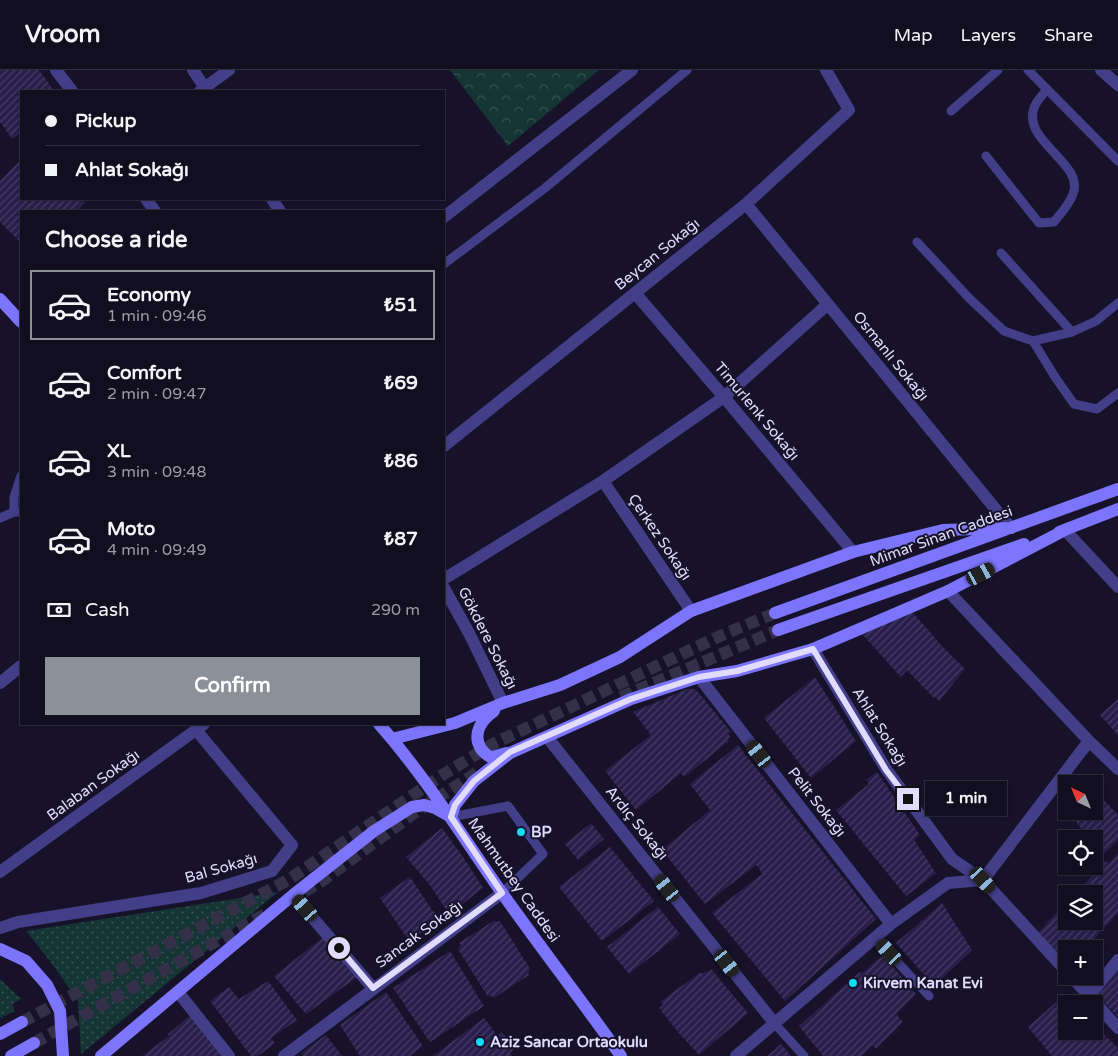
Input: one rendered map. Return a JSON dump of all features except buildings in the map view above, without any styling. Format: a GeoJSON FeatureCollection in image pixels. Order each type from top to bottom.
{"type":"FeatureCollection","features":[{"type":"Feature","properties":{"kind":"main road"},"geometry":{"type":"LineString","coordinates":[[0,299],[20,321]]}},
{"type":"Feature","properties":{"kind":"main road","name":"Mimar Sinan Caddesi"},"geometry":{"type":"LineString","coordinates":[[775,614],[1118,489]]}},
{"type":"Feature","properties":{"kind":"main road"},"geometry":{"type":"LineString","coordinates":[[778,630],[1065,530],[1118,509]]}},
{"type":"Feature","properties":{"kind":"main road"},"geometry":{"type":"LineString","coordinates":[[392,739],[455,723],[503,703],[560,685],[620,656],[691,611],[852,552],[943,530],[1012,528]]}},
{"type":"Feature","properties":{"kind":"main road"},"geometry":{"type":"LineString","coordinates":[[503,703],[486,717],[478,727],[477,742],[484,754],[492,757],[547,737],[631,699],[699,677],[737,671],[813,649],[948,591],[1065,530]]}},
{"type":"Feature","properties":{"kind":"main road","name":"Mahmutbey Caddesi"},"geometry":{"type":"LineString","coordinates":[[380,725],[451,817],[502,893],[621,1056]]}},
{"type":"Feature","properties":{"kind":"main road"},"geometry":{"type":"LineString","coordinates":[[100,1056],[293,894],[374,831],[412,808],[424,805],[435,808],[451,817],[455,805],[474,781],[510,752]]}},
{"type":"Feature","properties":{"kind":"main road"},"geometry":{"type":"LineString","coordinates":[[0,949],[26,961],[47,985],[60,1011],[63,1056]]}},
{"type":"Feature","properties":{"kind":"main road"},"geometry":{"type":"LineString","coordinates":[[0,1034],[22,1022]]}},
{"type":"Feature","properties":{"kind":"main road"},"geometry":{"type":"LineString","coordinates":[[11,1056],[34,1043]]}},
{"type":"Feature","properties":{"kind":"street"},"geometry":{"type":"LineString","coordinates":[[56,70],[71,90]]}},
{"type":"Feature","properties":{"kind":"street"},"geometry":{"type":"LineString","coordinates":[[194,70],[204,90],[229,70]]}},
{"type":"Feature","properties":{"kind":"street"},"geometry":{"type":"LineString","coordinates":[[445,216],[632,70]]}},
{"type":"Feature","properties":{"kind":"street","name":"Beycan Sokağı"},"geometry":{"type":"LineString","coordinates":[[445,445],[746,204],[849,110],[826,70]]}},
{"type":"Feature","properties":{"kind":"street"},"geometry":{"type":"LineString","coordinates":[[1101,70],[1118,85]]}},
{"type":"Feature","properties":{"kind":"street","name":"Osmanlı Sokağı"},"geometry":{"type":"LineString","coordinates":[[746,204],[1012,528]]}},
{"type":"Feature","properties":{"kind":"street","name":"Timurlenk Sokağı"},"geometry":{"type":"LineString","coordinates":[[635,293],[852,552]]}},
{"type":"Feature","properties":{"kind":"street"},"geometry":{"type":"LineString","coordinates":[[445,578],[603,481],[724,397],[828,304]]}},
{"type":"Feature","properties":{"kind":"street","name":"Çerkez Sokağı"},"geometry":{"type":"LineString","coordinates":[[603,481],[691,611]]}},
{"type":"Feature","properties":{"kind":"street"},"geometry":{"type":"LineString","coordinates":[[1065,530],[1118,587]]}},
{"type":"Feature","properties":{"kind":"street","name":"Gökdere Sokağı"},"geometry":{"type":"LineString","coordinates":[[445,590],[470,635],[503,703]]}},
{"type":"Feature","properties":{"kind":"street"},"geometry":{"type":"LineString","coordinates":[[948,591],[1089,742],[1118,769]]}},
{"type":"Feature","properties":{"kind":"street","name":"Ahlat Sokağı"},"geometry":{"type":"LineString","coordinates":[[813,649],[886,770],[952,859],[983,880],[1058,962]]}},
{"type":"Feature","properties":{"kind":"street"},"geometry":{"type":"LineString","coordinates":[[0,682],[20,667]]}},
{"type":"Feature","properties":{"kind":"street","name":"Pelit Sokağı"},"geometry":{"type":"LineString","coordinates":[[699,677],[891,924]]}},
{"type":"Feature","properties":{"kind":"street","name":"Balaban Sokağı"},"geometry":{"type":"LineString","coordinates":[[0,872],[200,727]]}},
{"type":"Feature","properties":{"kind":"street","name":"Bal Sokağı"},"geometry":{"type":"LineString","coordinates":[[0,928],[18,922],[201,893],[272,871],[292,845],[200,727]]}},
{"type":"Feature","properties":{"kind":"street","name":"Ardıç Sokağı"},"geometry":{"type":"LineString","coordinates":[[547,737],[775,1024]]}},
{"type":"Feature","properties":{"kind":"street"},"geometry":{"type":"LineString","coordinates":[[736,1056],[891,924],[948,883],[983,880],[1089,742]]}},
{"type":"Feature","properties":{"kind":"street","name":"Sancak Sokağı"},"geometry":{"type":"LineString","coordinates":[[284,1056],[502,893]]}},
{"type":"Feature","properties":{"kind":"street"},"geometry":{"type":"LineString","coordinates":[[293,894],[373,988]]}},
{"type":"Feature","properties":{"kind":"street"},"geometry":{"type":"LineString","coordinates":[[1090,995],[1118,960]]}},
{"type":"Feature","properties":{"kind":"street"},"geometry":{"type":"LineString","coordinates":[[1079,985],[1088,995]]}},
{"type":"Feature","properties":{"kind":"street"},"geometry":{"type":"LineString","coordinates":[[178,992],[229,1056]]}},
{"type":"Feature","properties":{"kind":"street"},"geometry":{"type":"LineString","coordinates":[[1103,1011],[1118,1028]]}},
{"type":"Feature","properties":{"kind":"lane"},"geometry":{"type":"LineString","coordinates":[[445,263],[544,188],[687,70]]}},
{"type":"Feature","properties":{"kind":"lane"},"geometry":{"type":"LineString","coordinates":[[951,111],[998,70]]}},
{"type":"Feature","properties":{"kind":"lane"},"geometry":{"type":"LineString","coordinates":[[1028,70],[1118,161]]}},
{"type":"Feature","properties":{"kind":"lane"},"geometry":{"type":"LineString","coordinates":[[986,156],[1040,223],[1054,222],[1066,207],[1074,192],[1072,173],[1040,137],[1032,123],[1034,108],[1047,89]]}},
{"type":"Feature","properties":{"kind":"lane"},"geometry":{"type":"LineString","coordinates":[[917,242],[969,298],[1004,331],[1033,341],[1072,332],[1096,321],[1118,302]]}},
{"type":"Feature","properties":{"kind":"lane"},"geometry":{"type":"LineString","coordinates":[[1001,253],[1072,332]]}},
{"type":"Feature","properties":{"kind":"lane"},"geometry":{"type":"LineString","coordinates":[[1033,341],[1074,404],[1097,409],[1118,393]]}},
{"type":"Feature","properties":{"kind":"lane"},"geometry":{"type":"LineString","coordinates":[[0,518],[18,512],[14,497],[20,479]]}},
{"type":"Feature","properties":{"kind":"lane"},"geometry":{"type":"LineString","coordinates":[[451,817],[508,806],[543,854],[502,893]]}},
{"type":"Feature","properties":{"kind":"lane"},"geometry":{"type":"LineString","coordinates":[[875,938],[929,996]]}},
{"type":"Feature","properties":{"kind":"lane"},"geometry":{"type":"LineString","coordinates":[[775,1024],[804,1056]]}},
{"type":"Feature","properties":{"kind":"green space"},"geometry":{"type":"Polygon","coordinates":[[[450,70],[599,70],[508,146],[450,70]]]}},
{"type":"Feature","properties":{"kind":"green space"},"geometry":{"type":"Polygon","coordinates":[[[278,892],[81,1054],[78,1001],[26,931],[278,892]]]}},
{"type":"Feature","properties":{"kind":"green space"},"geometry":{"type":"Polygon","coordinates":[[[0,979],[21,999],[12,1004],[15,1011],[0,1018],[0,979]]]}},
{"type":"Feature","properties":{"kind":"tunnel"},"geometry":{"type":"LineString","coordinates":[[22,1022],[288,880],[444,774],[493,744],[722,635],[775,613]]}},
{"type":"Feature","properties":{"kind":"tunnel"},"geometry":{"type":"LineString","coordinates":[[621,697],[778,630]]}},
{"type":"Feature","properties":{"kind":"tunnel"},"geometry":{"type":"LineString","coordinates":[[304,892],[322,881],[413,814],[481,770]]}},
{"type":"Feature","properties":{"kind":"tunnel"},"geometry":{"type":"LineString","coordinates":[[34,1043],[267,913]]}},
{"type":"Feature","properties":{"kind":"place","name":"BP"},"geometry":{"type":"Point","coordinates":[521,832]}},
{"type":"Feature","properties":{"kind":"place","name":"Kirvem Kanat Evi"},"geometry":{"type":"Point","coordinates":[853,983]}},
{"type":"Feature","properties":{"kind":"place","name":"Aziz Sancar Ortaokulu"},"geometry":{"type":"Point","coordinates":[480,1042]}},
{"type":"Feature","properties":{"kind":"route"},"geometry":{"type":"LineString","coordinates":[[339,948],[373,988],[502,893],[451,817],[455,805],[474,781],[510,752],[631,699],[699,677],[737,671],[813,649],[886,770],[908,799]]}}]}
